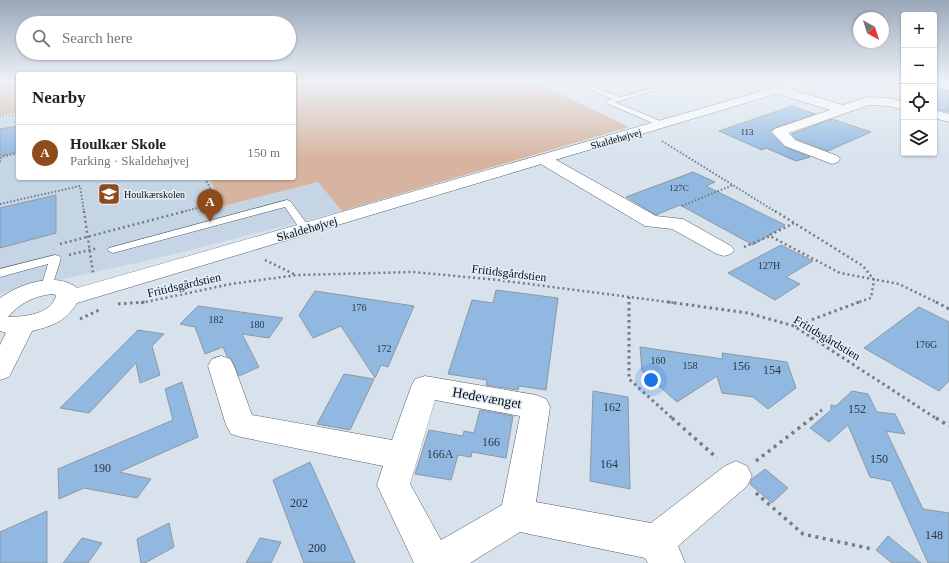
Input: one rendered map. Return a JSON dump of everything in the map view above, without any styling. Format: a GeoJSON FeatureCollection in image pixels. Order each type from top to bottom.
{"type":"FeatureCollection","features":[{"type":"Feature","properties":{"kind":"street","name":"Skaldehøjvej"},"geometry":{"type":"LineString","coordinates":[[69,298],[96,289],[306,230],[718,108]]}},
{"type":"Feature","properties":{"kind":"street"},"geometry":{"type":"LineString","coordinates":[[838,108],[844,110]]}},
{"type":"Feature","properties":{"kind":"street"},"geometry":{"type":"LineString","coordinates":[[832,159],[790,142],[779,132],[849,108]]}},
{"type":"Feature","properties":{"kind":"street"},"geometry":{"type":"LineString","coordinates":[[937,115],[949,118]]}},
{"type":"Feature","properties":{"kind":"street"},"geometry":{"type":"LineString","coordinates":[[545,160],[652,222],[676,223],[724,250]]}},
{"type":"Feature","properties":{"kind":"street"},"geometry":{"type":"LineString","coordinates":[[0,370],[5,315],[19,296],[47,287],[64,288],[68,292],[69,298],[66,304],[50,316],[5,315]]}},
{"type":"Feature","properties":{"kind":"street"},"geometry":{"type":"LineString","coordinates":[[221,366],[242,426],[402,456]]}},
{"type":"Feature","properties":{"kind":"street","name":"Hedevænget"},"geometry":{"type":"LineString","coordinates":[[425,387],[536,406],[517,515],[435,563],[394,485],[425,387]]}},
{"type":"Feature","properties":{"kind":"street"},"geometry":{"type":"LineString","coordinates":[[517,515],[662,553],[736,476]]}},
{"type":"Feature","properties":{"kind":"lane"},"geometry":{"type":"LineString","coordinates":[[623,108],[662,125]]}},
{"type":"Feature","properties":{"kind":"lane"},"geometry":{"type":"LineString","coordinates":[[113,250],[287,203],[306,230]]}},
{"type":"Feature","properties":{"kind":"lane"},"geometry":{"type":"LineString","coordinates":[[0,274],[55,258]]}},
{"type":"Feature","properties":{"kind":"lane"},"geometry":{"type":"LineString","coordinates":[[47,287],[55,258]]}},
{"type":"Feature","properties":{"kind":"path"},"geometry":{"type":"LineString","coordinates":[[0,117],[16,115]]}},
{"type":"Feature","properties":{"kind":"path"},"geometry":{"type":"LineString","coordinates":[[645,130],[863,266],[874,280],[871,298],[794,326]]}},
{"type":"Feature","properties":{"kind":"path"},"geometry":{"type":"LineString","coordinates":[[0,162],[1,157],[16,153]]}},
{"type":"Feature","properties":{"kind":"path"},"geometry":{"type":"LineString","coordinates":[[206,180],[225,220]]}},
{"type":"Feature","properties":{"kind":"path"},"geometry":{"type":"LineString","coordinates":[[649,220],[733,185]]}},
{"type":"Feature","properties":{"kind":"path"},"geometry":{"type":"LineString","coordinates":[[0,204],[80,186],[96,289]]}},
{"type":"Feature","properties":{"kind":"path"},"geometry":{"type":"LineString","coordinates":[[87,237],[217,203]]}},
{"type":"Feature","properties":{"kind":"path"},"geometry":{"type":"LineString","coordinates":[[724,250],[748,247],[794,223]]}},
{"type":"Feature","properties":{"kind":"path"},"geometry":{"type":"LineString","coordinates":[[770,236],[840,273],[899,284],[949,309]]}},
{"type":"Feature","properties":{"kind":"path"},"geometry":{"type":"LineString","coordinates":[[55,258],[112,244],[113,250]]}},
{"type":"Feature","properties":{"kind":"path"},"geometry":{"type":"LineString","coordinates":[[239,248],[297,275]]}},
{"type":"Feature","properties":{"kind":"path","name":"Fritidsgårdstien"},"geometry":{"type":"LineString","coordinates":[[96,289],[112,304],[138,304],[231,284],[297,275],[413,272],[498,280],[748,313],[794,326],[949,426]]}},
{"type":"Feature","properties":{"kind":"path"},"geometry":{"type":"LineString","coordinates":[[629,298],[629,379],[736,476],[803,534],[872,549]]}},
{"type":"Feature","properties":{"kind":"path"},"geometry":{"type":"LineString","coordinates":[[736,476],[822,410]]}},
{"type":"Feature","properties":{"kind":"shaded area"},"geometry":{"type":"Polygon","coordinates":[[[0,108],[16,108],[16,113],[0,116],[0,108]]]}},
{"type":"Feature","properties":{"kind":"shaded area"},"geometry":{"type":"Polygon","coordinates":[[[296,108],[590,108],[629,127],[342,211],[318,182],[224,206],[210,180],[296,180],[296,108]]]}},
{"type":"Feature","properties":{"kind":"shaded area","name":"Houlkærskolen"},"geometry":{"type":"Polygon","coordinates":[[[16,116],[16,180],[210,180],[224,206],[319,182],[342,211],[167,256],[0,293],[0,119],[16,116]]]}},
{"type":"Feature","properties":{"kind":"building"},"geometry":{"type":"Polygon","coordinates":[[[785,108],[799,108],[815,114],[774,128],[770,132],[784,147],[810,157],[796,161],[766,148],[762,150],[719,131],[785,108]]]}},
{"type":"Feature","properties":{"kind":"building"},"geometry":{"type":"Polygon","coordinates":[[[937,108],[949,108],[949,112],[937,110],[937,108]]]}},
{"type":"Feature","properties":{"kind":"building"},"geometry":{"type":"Polygon","coordinates":[[[832,119],[871,132],[828,151],[796,139],[792,134],[832,119]]]}},
{"type":"Feature","properties":{"kind":"building"},"geometry":{"type":"Polygon","coordinates":[[[16,126],[16,152],[0,156],[0,129],[16,126]]]}},
{"type":"Feature","properties":{"kind":"building"},"geometry":{"type":"Polygon","coordinates":[[[693,172],[715,182],[706,186],[785,225],[753,245],[680,205],[656,215],[626,197],[693,172]]]}},
{"type":"Feature","properties":{"kind":"building"},"geometry":{"type":"Polygon","coordinates":[[[56,195],[56,233],[0,248],[0,208],[56,195]]]}},
{"type":"Feature","properties":{"kind":"building"},"geometry":{"type":"Polygon","coordinates":[[[781,245],[813,261],[786,277],[800,284],[775,300],[728,273],[781,245]]]}},
{"type":"Feature","properties":{"kind":"building"},"geometry":{"type":"Polygon","coordinates":[[[496,290],[558,298],[546,390],[519,386],[518,390],[486,385],[487,380],[448,374],[472,300],[493,303],[496,290]]]}},
{"type":"Feature","properties":{"kind":"building"},"geometry":{"type":"Polygon","coordinates":[[[315,291],[414,306],[388,367],[381,365],[375,378],[341,326],[313,338],[299,315],[315,291]]]}},
{"type":"Feature","properties":{"kind":"building"},"geometry":{"type":"Polygon","coordinates":[[[198,306],[283,318],[269,338],[242,334],[259,367],[239,376],[231,358],[227,356],[223,347],[205,354],[195,327],[180,324],[198,306]]]}},
{"type":"Feature","properties":{"kind":"building"},"geometry":{"type":"Polygon","coordinates":[[[919,307],[949,322],[949,381],[939,391],[864,348],[919,307]]]}},
{"type":"Feature","properties":{"kind":"building"},"geometry":{"type":"Polygon","coordinates":[[[138,330],[164,334],[152,346],[160,375],[140,383],[136,363],[89,413],[60,408],[138,330]]]}},
{"type":"Feature","properties":{"kind":"building"},"geometry":{"type":"Polygon","coordinates":[[[640,347],[723,359],[722,353],[787,362],[796,388],[768,409],[753,397],[722,393],[717,376],[677,402],[642,371],[640,347]]]}},
{"type":"Feature","properties":{"kind":"building"},"geometry":{"type":"Polygon","coordinates":[[[344,374],[374,379],[350,430],[317,424],[344,374]]]}},
{"type":"Feature","properties":{"kind":"building"},"geometry":{"type":"Polygon","coordinates":[[[182,382],[198,437],[119,472],[151,479],[137,498],[84,488],[59,499],[58,469],[173,420],[165,389],[182,382]]]}},
{"type":"Feature","properties":{"kind":"building"},"geometry":{"type":"Polygon","coordinates":[[[593,391],[628,397],[630,489],[590,481],[593,391]]]}},
{"type":"Feature","properties":{"kind":"building"},"geometry":{"type":"Polygon","coordinates":[[[852,391],[868,394],[877,412],[895,414],[905,434],[886,431],[923,509],[949,513],[949,563],[928,563],[891,481],[870,477],[848,425],[829,442],[810,428],[831,410],[831,405],[836,406],[852,391]]]}},
{"type":"Feature","properties":{"kind":"building"},"geometry":{"type":"Polygon","coordinates":[[[480,410],[513,416],[506,458],[472,452],[471,457],[458,455],[451,480],[415,474],[429,430],[463,436],[464,431],[474,433],[480,410]]]}},
{"type":"Feature","properties":{"kind":"building"},"geometry":{"type":"Polygon","coordinates":[[[310,462],[355,563],[304,563],[273,480],[310,462]]]}},
{"type":"Feature","properties":{"kind":"building"},"geometry":{"type":"Polygon","coordinates":[[[765,469],[788,488],[772,503],[750,484],[752,479],[765,469]]]}},
{"type":"Feature","properties":{"kind":"building"},"geometry":{"type":"Polygon","coordinates":[[[47,511],[47,563],[0,563],[0,532],[47,511]]]}},
{"type":"Feature","properties":{"kind":"building"},"geometry":{"type":"Polygon","coordinates":[[[169,523],[174,547],[145,563],[141,563],[137,539],[169,523]]]}},
{"type":"Feature","properties":{"kind":"building"},"geometry":{"type":"Polygon","coordinates":[[[888,536],[921,563],[892,563],[876,550],[888,536]]]}},
{"type":"Feature","properties":{"kind":"building"},"geometry":{"type":"Polygon","coordinates":[[[82,538],[102,543],[88,563],[63,563],[82,538]]]}},
{"type":"Feature","properties":{"kind":"building"},"geometry":{"type":"Polygon","coordinates":[[[260,538],[281,542],[271,563],[246,563],[260,538]]]}},
{"type":"Feature","properties":{"kind":"place","name":"Houlkærskolen"},"geometry":{"type":"Point","coordinates":[109,194]}},
{"type":"Feature","properties":{"kind":"place","name":"Houlkær Skole"},"geometry":{"type":"Point","coordinates":[210,222]}}]}
